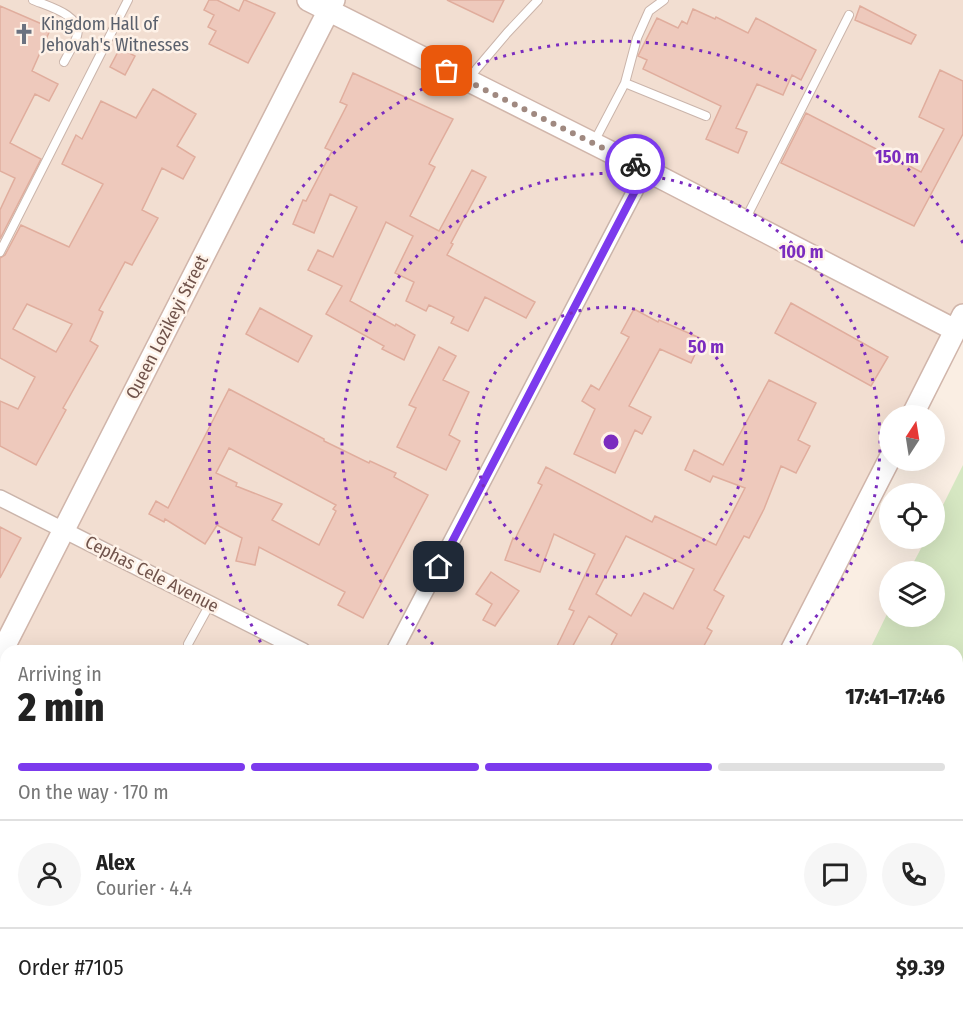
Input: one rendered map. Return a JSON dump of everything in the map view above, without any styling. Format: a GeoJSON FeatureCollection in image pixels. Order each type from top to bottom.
{"type":"FeatureCollection","features":[{"type":"Feature","properties":{"kind":"street"},"geometry":{"type":"LineString","coordinates":[[308,0],[331,6],[467,81],[960,326],[918,405]]}},
{"type":"Feature","properties":{"kind":"street","name":"Queen Lozikeyi Street"},"geometry":{"type":"LineString","coordinates":[[5,645],[331,6]]}},
{"type":"Feature","properties":{"kind":"street"},"geometry":{"type":"LineString","coordinates":[[397,645],[646,170]]}},
{"type":"Feature","properties":{"kind":"street"},"geometry":{"type":"LineString","coordinates":[[794,645],[884,471]]}},
{"type":"Feature","properties":{"kind":"street","name":"Cephas Cele Avenue"},"geometry":{"type":"LineString","coordinates":[[0,498],[291,645]]}},
{"type":"Feature","properties":{"kind":"lane"},"geometry":{"type":"LineString","coordinates":[[33,0],[71,17],[77,26],[77,35],[64,62]]}},
{"type":"Feature","properties":{"kind":"lane"},"geometry":{"type":"LineString","coordinates":[[0,252],[128,0]]}},
{"type":"Feature","properties":{"kind":"lane"},"geometry":{"type":"LineString","coordinates":[[467,81],[538,0]]}},
{"type":"Feature","properties":{"kind":"lane"},"geometry":{"type":"LineString","coordinates":[[594,143],[626,83],[637,38],[649,11],[664,0]]}},
{"type":"Feature","properties":{"kind":"lane"},"geometry":{"type":"LineString","coordinates":[[745,221],[849,15]]}},
{"type":"Feature","properties":{"kind":"lane"},"geometry":{"type":"LineString","coordinates":[[626,83],[706,116]]}},
{"type":"Feature","properties":{"kind":"lane"},"geometry":{"type":"LineString","coordinates":[[188,644],[210,604]]}},
{"type":"Feature","properties":{"kind":"shaded area"},"geometry":{"type":"Polygon","coordinates":[[[0,0],[963,0],[963,317],[916,405],[879,405],[879,471],[882,471],[790,645],[0,645],[0,0]]]}},
{"type":"Feature","properties":{"kind":"green space"},"geometry":{"type":"Polygon","coordinates":[[[963,465],[963,645],[872,645],[881,627],[945,627],[945,561],[914,561],[921,549],[945,549],[945,501],[963,465]]]}},
{"type":"Feature","properties":{"kind":"building"},"geometry":{"type":"Polygon","coordinates":[[[209,0],[217,0],[239,11],[245,0],[275,13],[248,63],[209,44],[216,31],[208,27],[214,15],[204,10],[209,0]]]}},
{"type":"Feature","properties":{"kind":"building"},"geometry":{"type":"Polygon","coordinates":[[[447,0],[504,0],[493,22],[447,0]]]}},
{"type":"Feature","properties":{"kind":"building"},"geometry":{"type":"Polygon","coordinates":[[[0,6],[51,28],[32,71],[58,84],[49,101],[35,94],[10,143],[41,159],[0,239],[0,210],[15,178],[0,171],[0,6]]]}},
{"type":"Feature","properties":{"kind":"building"},"geometry":{"type":"Polygon","coordinates":[[[860,6],[916,35],[911,44],[855,20],[860,6]]]}},
{"type":"Feature","properties":{"kind":"building"},"geometry":{"type":"Polygon","coordinates":[[[693,9],[715,19],[716,17],[748,33],[756,18],[816,50],[801,80],[792,75],[783,95],[757,84],[736,128],[747,132],[738,153],[706,139],[721,106],[643,69],[647,60],[638,56],[657,18],[678,28],[682,21],[687,24],[693,9]]]}},
{"type":"Feature","properties":{"kind":"building"},"geometry":{"type":"Polygon","coordinates":[[[120,48],[135,56],[125,75],[110,67],[120,48]]]}},
{"type":"Feature","properties":{"kind":"building"},"geometry":{"type":"Polygon","coordinates":[[[940,70],[963,81],[963,134],[914,226],[781,163],[806,113],[921,172],[944,129],[919,117],[940,70]]]}},
{"type":"Feature","properties":{"kind":"building"},"geometry":{"type":"Polygon","coordinates":[[[353,73],[453,119],[429,164],[435,167],[410,216],[439,231],[472,170],[486,177],[447,255],[535,302],[526,318],[485,297],[468,331],[451,323],[454,317],[429,305],[426,311],[406,301],[414,282],[395,273],[413,236],[386,222],[350,301],[415,335],[404,360],[382,349],[384,346],[326,314],[342,286],[308,270],[318,250],[333,257],[357,207],[330,194],[314,233],[293,224],[303,200],[306,201],[332,151],[325,148],[347,105],[340,102],[353,73]]]}},
{"type":"Feature","properties":{"kind":"building"},"geometry":{"type":"Polygon","coordinates":[[[153,89],[196,114],[177,146],[195,157],[183,179],[162,168],[142,210],[158,218],[132,265],[125,262],[99,310],[103,312],[90,341],[98,346],[63,408],[66,410],[36,465],[0,446],[0,401],[18,409],[35,377],[0,358],[0,258],[5,255],[21,225],[69,247],[103,184],[62,164],[76,135],[82,139],[101,101],[136,118],[153,89]],[[27,304],[13,329],[56,352],[72,324],[27,304]]]}},
{"type":"Feature","properties":{"kind":"building"},"geometry":{"type":"Polygon","coordinates":[[[791,303],[888,357],[871,386],[775,333],[791,303]]]}},
{"type":"Feature","properties":{"kind":"building"},"geometry":{"type":"Polygon","coordinates":[[[260,308],[312,336],[298,362],[246,334],[260,308]]]}},
{"type":"Feature","properties":{"kind":"building"},"geometry":{"type":"Polygon","coordinates":[[[634,309],[658,322],[659,320],[702,339],[691,363],[660,349],[629,406],[651,417],[642,434],[635,430],[615,473],[574,454],[595,409],[582,401],[591,385],[599,390],[629,337],[621,333],[634,309]]]}},
{"type":"Feature","properties":{"kind":"building"},"geometry":{"type":"Polygon","coordinates":[[[439,347],[456,356],[443,380],[469,392],[449,435],[460,441],[446,470],[397,447],[416,408],[409,405],[439,347]]]}},
{"type":"Feature","properties":{"kind":"building"},"geometry":{"type":"Polygon","coordinates":[[[769,380],[816,403],[798,440],[810,446],[796,473],[781,466],[764,509],[749,538],[744,536],[714,590],[724,596],[707,628],[712,631],[704,645],[611,645],[617,634],[589,616],[573,645],[557,645],[574,611],[569,609],[595,554],[554,534],[540,572],[505,560],[513,538],[515,539],[542,485],[538,483],[546,467],[652,522],[655,516],[716,545],[745,488],[713,476],[710,482],[685,470],[694,450],[723,465],[769,380]],[[626,536],[596,594],[631,616],[644,593],[673,609],[694,569],[626,536]]]}},
{"type":"Feature","properties":{"kind":"building"},"geometry":{"type":"Polygon","coordinates":[[[229,389],[324,441],[369,463],[370,461],[396,473],[394,477],[428,495],[363,618],[338,605],[345,592],[259,547],[255,565],[236,561],[242,538],[217,525],[205,544],[165,519],[164,522],[149,514],[156,501],[168,508],[229,389]],[[229,448],[216,473],[237,483],[236,486],[282,504],[272,520],[319,545],[336,511],[333,509],[336,505],[229,448]]]}},
{"type":"Feature","properties":{"kind":"building"},"geometry":{"type":"Polygon","coordinates":[[[0,527],[21,538],[0,578],[0,527]]]}},
{"type":"Feature","properties":{"kind":"building"},"geometry":{"type":"Polygon","coordinates":[[[491,572],[519,591],[495,626],[483,620],[492,604],[476,594],[491,572]]]}},
{"type":"Feature","properties":{"kind":"way so far"},"geometry":{"type":"LineString","coordinates":[[447,71],[635,164]]}},
{"type":"Feature","properties":{"kind":"place","name":"Kingdom Hall of Jehovah's Witnesses"},"geometry":{"type":"Point","coordinates":[24,34]}},
{"type":"Feature","properties":{"kind":"route"},"geometry":{"type":"LineString","coordinates":[[439,567],[646,170],[635,164]]}}]}
